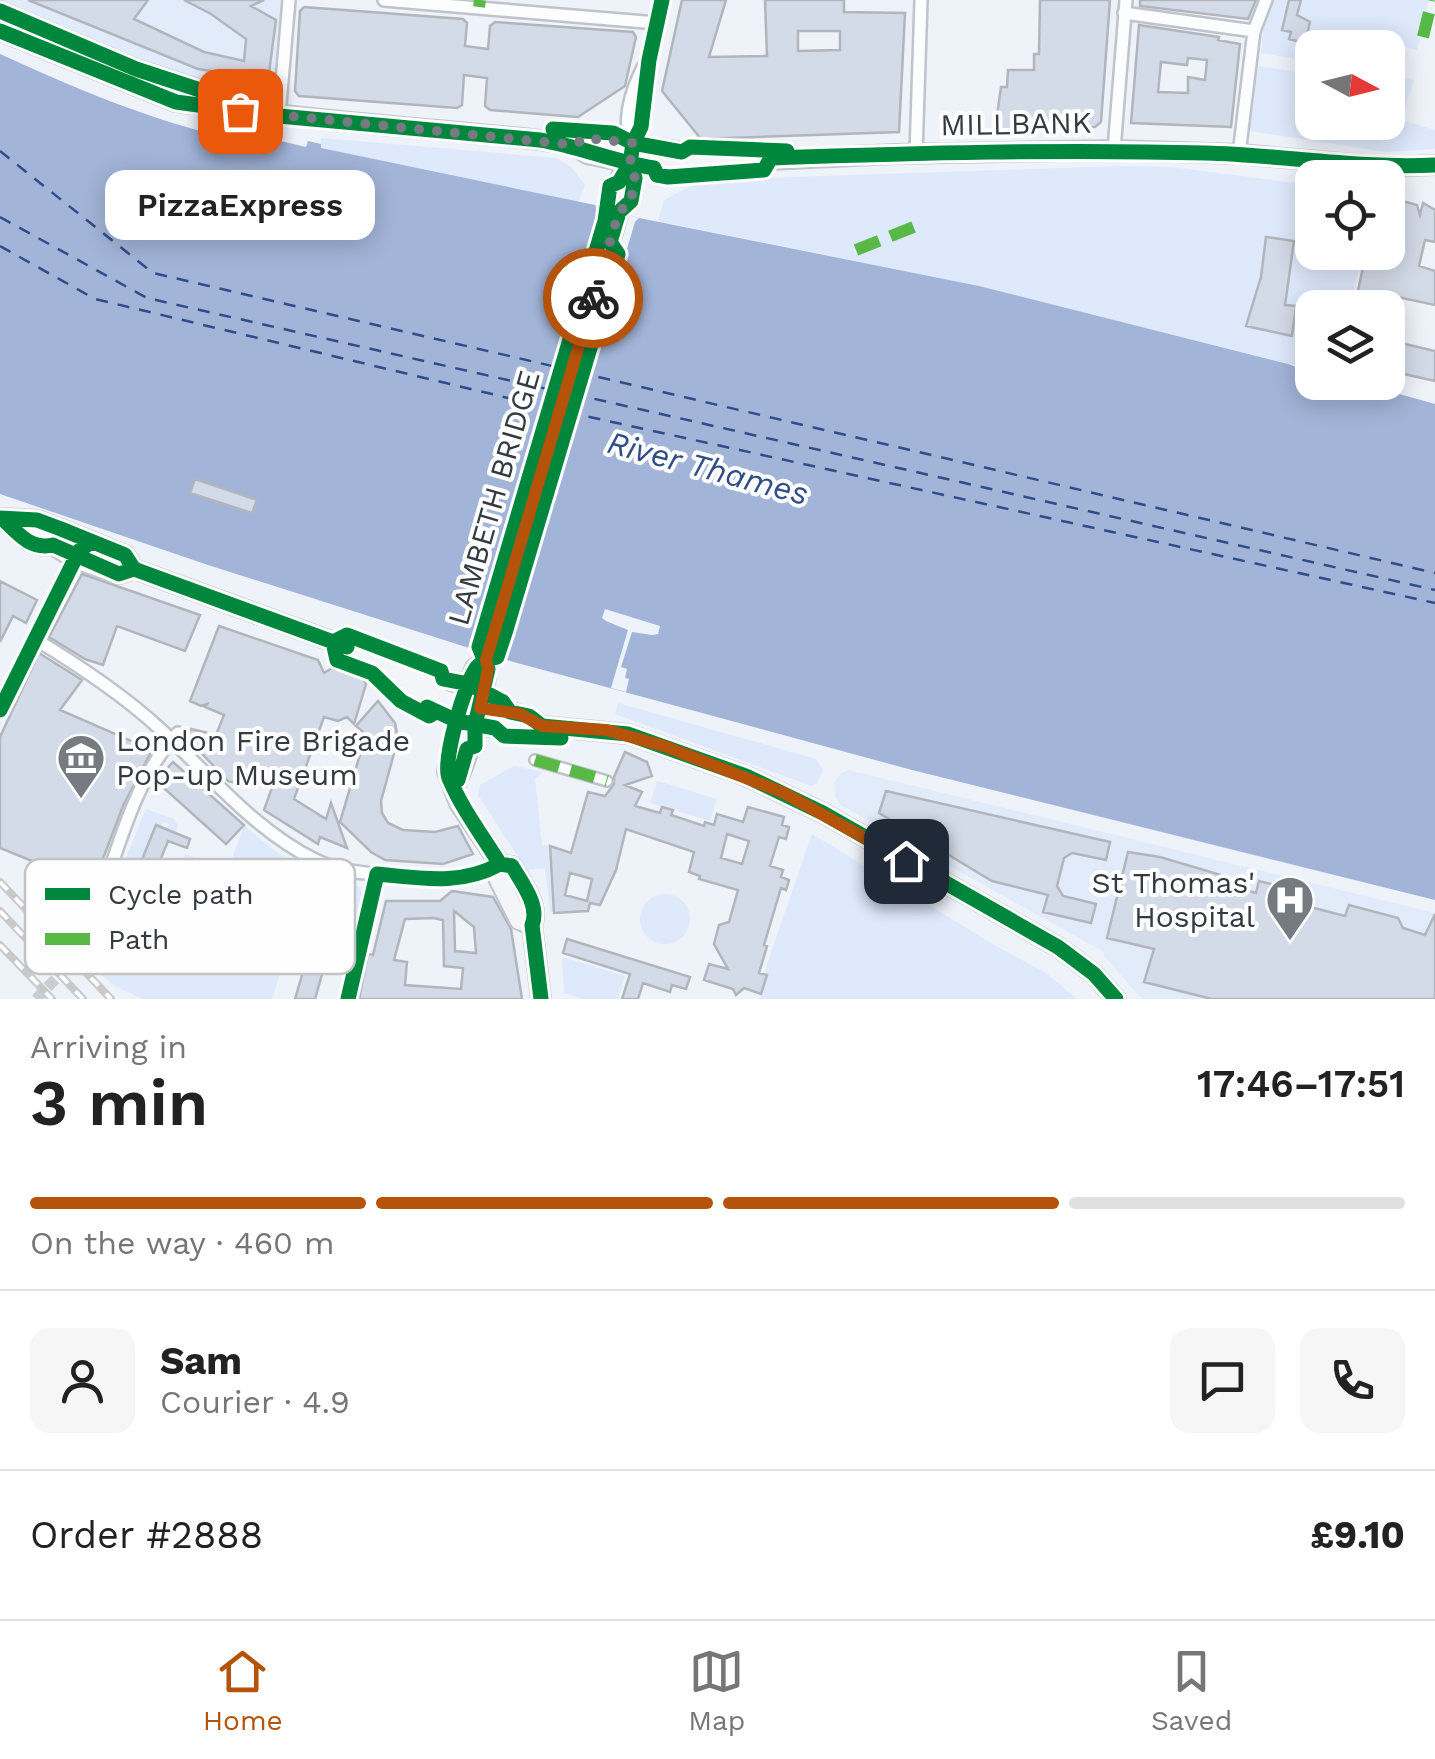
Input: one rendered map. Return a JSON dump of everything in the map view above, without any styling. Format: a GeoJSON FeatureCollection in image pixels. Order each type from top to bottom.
{"type":"FeatureCollection","features":[{"type":"Feature","properties":{"kind":"main road"},"geometry":{"type":"LineString","coordinates":[[633,143],[641,127],[662,0]]}},
{"type":"Feature","properties":{"kind":"main road","name":"MILLBANK"},"geometry":{"type":"LineString","coordinates":[[0,11],[136,68],[203,91],[219,106]]}},
{"type":"Feature","properties":{"kind":"main road","name":"MILLBANK"},"geometry":{"type":"LineString","coordinates":[[0,32],[176,102],[200,107],[574,145],[588,154],[654,168],[684,167],[695,160],[1114,150],[1238,154],[1388,166],[1435,164]]}},
{"type":"Feature","properties":{"kind":"main road","name":"MILLBANK"},"geometry":{"type":"LineString","coordinates":[[574,145],[585,138],[633,143],[682,152],[695,160]]}},
{"type":"Feature","properties":{"kind":"main road","name":"LAMBETH BRIDGE"},"geometry":{"type":"LineString","coordinates":[[468,714],[488,669],[486,657],[619,212],[620,174],[630,164],[633,143]]}},
{"type":"Feature","properties":{"kind":"main road"},"geometry":{"type":"LineString","coordinates":[[7,520],[38,520],[125,555],[134,568],[342,644],[403,674],[469,684]]}},
{"type":"Feature","properties":{"kind":"main road"},"geometry":{"type":"LineString","coordinates":[[7,520],[24,539],[42,548],[53,545],[119,574],[134,568]]}},
{"type":"Feature","properties":{"kind":"main road","name":"LAMBETH BRIDGE"},"geometry":{"type":"LineString","coordinates":[[468,714],[469,684],[475,668],[486,657]]}},
{"type":"Feature","properties":{"kind":"main road"},"geometry":{"type":"LineString","coordinates":[[403,674],[401,687],[405,693],[468,714],[524,729],[542,726],[628,734],[784,793],[1058,947],[1094,974],[1116,999]]}},
{"type":"Feature","properties":{"kind":"main road"},"geometry":{"type":"LineString","coordinates":[[468,714],[446,772],[459,803],[500,864],[512,866],[524,885],[536,916],[532,925],[542,999]]}},
{"type":"Feature","properties":{"kind":"street"},"geometry":{"type":"LineString","coordinates":[[280,116],[290,0]]}},
{"type":"Feature","properties":{"kind":"street"},"geometry":{"type":"LineString","coordinates":[[384,0],[479,4],[657,23]]}},
{"type":"Feature","properties":{"kind":"street"},"geometry":{"type":"LineString","coordinates":[[916,154],[921,0]]}},
{"type":"Feature","properties":{"kind":"street"},"geometry":{"type":"LineString","coordinates":[[1238,154],[1254,31],[1266,0]]}},
{"type":"Feature","properties":{"kind":"street"},"geometry":{"type":"LineString","coordinates":[[1114,150],[1125,6],[1254,31]]}},
{"type":"Feature","properties":{"kind":"street"},"geometry":{"type":"LineString","coordinates":[[0,710],[76,558],[91,542]]}},
{"type":"Feature","properties":{"kind":"street"},"geometry":{"type":"LineString","coordinates":[[35,639],[174,736],[235,804],[313,859]]}},
{"type":"Feature","properties":{"kind":"street"},"geometry":{"type":"LineString","coordinates":[[113,859],[157,759],[174,736]]}},
{"type":"Feature","properties":{"kind":"street"},"geometry":{"type":"LineString","coordinates":[[536,760],[606,781]]}},
{"type":"Feature","properties":{"kind":"street"},"geometry":{"type":"LineString","coordinates":[[355,870],[465,879],[500,864]]}},
{"type":"Feature","properties":{"kind":"street"},"geometry":{"type":"LineString","coordinates":[[355,969],[377,874]]}},
{"type":"Feature","properties":{"kind":"street"},"geometry":{"type":"LineString","coordinates":[[348,999],[354,974]]}},
{"type":"Feature","properties":{"kind":"shaded area"},"geometry":{"type":"Polygon","coordinates":[[[0,0],[286,0],[279,92],[268,103],[210,85],[0,8],[0,0]]]}},
{"type":"Feature","properties":{"kind":"shaded area"},"geometry":{"type":"Polygon","coordinates":[[[1273,0],[1429,0],[1417,50],[1405,47],[1405,30],[1295,30],[1295,59],[1261,53],[1264,20],[1273,0]]]}},
{"type":"Feature","properties":{"kind":"shaded area"},"geometry":{"type":"Polygon","coordinates":[[[1257,66],[1295,72],[1295,138],[1250,131],[1257,66]]]}},
{"type":"Feature","properties":{"kind":"shaded area"},"geometry":{"type":"Polygon","coordinates":[[[1405,79],[1414,80],[1405,108],[1405,79]]]}},
{"type":"Feature","properties":{"kind":"shaded area"},"geometry":{"type":"Polygon","coordinates":[[[1405,121],[1435,130],[1435,149],[1386,152],[1308,140],[1405,140],[1405,121]]]}},
{"type":"Feature","properties":{"kind":"shaded area"},"geometry":{"type":"Polygon","coordinates":[[[321,138],[556,158],[571,167],[585,185],[578,202],[320,148],[321,138]]]}},
{"type":"Feature","properties":{"kind":"shaded area"},"geometry":{"type":"Polygon","coordinates":[[[1122,166],[1171,167],[1295,183],[1295,270],[1359,270],[1353,290],[1295,290],[1295,365],[1288,364],[979,286],[658,221],[664,200],[703,180],[1122,166]]]}},
{"type":"Feature","properties":{"kind":"shaded area"},"geometry":{"type":"Polygon","coordinates":[[[618,703],[816,759],[823,770],[812,786],[615,714],[618,703]]]}},
{"type":"Feature","properties":{"kind":"shaded area"},"geometry":{"type":"Polygon","coordinates":[[[514,766],[543,772],[535,779],[542,845],[548,846],[553,912],[545,868],[527,870],[478,795],[480,785],[514,766]]]}},
{"type":"Feature","properties":{"kind":"shaded area"},"geometry":{"type":"Polygon","coordinates":[[[849,770],[1435,913],[1435,999],[1142,999],[1104,952],[841,805],[835,797],[834,783],[849,770]]]}},
{"type":"Feature","properties":{"kind":"shaded area"},"geometry":{"type":"Polygon","coordinates":[[[657,781],[717,799],[710,821],[650,803],[657,781]]]}},
{"type":"Feature","properties":{"kind":"shaded area"},"geometry":{"type":"Polygon","coordinates":[[[146,809],[174,819],[178,825],[176,834],[167,830],[169,824],[163,822],[160,827],[155,826],[142,859],[125,859],[146,809]]]}},
{"type":"Feature","properties":{"kind":"shaded area"},"geometry":{"type":"Polygon","coordinates":[[[244,825],[288,859],[232,859],[244,825]]]}},
{"type":"Feature","properties":{"kind":"shaded area"},"geometry":{"type":"Polygon","coordinates":[[[812,834],[1046,973],[1077,999],[760,999],[765,970],[812,834]]]}},
{"type":"Feature","properties":{"kind":"shaded area"},"geometry":{"type":"Polygon","coordinates":[[[355,885],[362,893],[355,922],[355,885]]]}},
{"type":"Feature","properties":{"kind":"shaded area"},"geometry":{"type":"Polygon","coordinates":[[[665,894],[683,901],[690,919],[683,937],[665,944],[647,937],[640,919],[647,901],[665,894]]]}},
{"type":"Feature","properties":{"kind":"shaded area"},"geometry":{"type":"Polygon","coordinates":[[[562,957],[625,976],[618,999],[582,999],[564,993],[562,957]]]}},
{"type":"Feature","properties":{"kind":"shaded area"},"geometry":{"type":"Polygon","coordinates":[[[100,974],[280,974],[272,999],[143,999],[100,974]]]}},
{"type":"Feature","properties":{"kind":"water","name":"River Thames"},"geometry":{"type":"Polygon","coordinates":[[[0,54],[112,102],[227,138],[240,131],[306,147],[308,141],[321,144],[321,148],[595,205],[639,218],[979,286],[1288,364],[1295,367],[1295,400],[1405,400],[1405,396],[1435,404],[1435,900],[912,770],[510,661],[0,494],[0,54]]]}},
{"type":"Feature","properties":{"kind":"pier"},"geometry":{"type":"Polygon","coordinates":[[[595,205],[639,218],[505,659],[468,649],[586,259],[599,213],[595,205]]]}},
{"type":"Feature","properties":{"kind":"pier"},"geometry":{"type":"Polygon","coordinates":[[[605,609],[660,626],[658,634],[632,632],[621,667],[627,669],[625,678],[629,679],[626,692],[611,688],[628,630],[602,618],[605,609]]]}},
{"type":"Feature","properties":{"kind":"building"},"geometry":{"type":"Polygon","coordinates":[[[28,0],[148,0],[134,19],[204,52],[244,61],[246,39],[184,0],[264,0],[251,6],[276,20],[268,80],[198,69],[28,0]]]}},
{"type":"Feature","properties":{"kind":"building"},"geometry":{"type":"Polygon","coordinates":[[[682,0],[726,0],[709,57],[767,56],[765,0],[844,0],[844,12],[905,13],[899,132],[701,139],[662,91],[682,0]],[[798,31],[798,51],[840,50],[840,31],[798,31]]]}},
{"type":"Feature","properties":{"kind":"building"},"geometry":{"type":"Polygon","coordinates":[[[1040,0],[1110,0],[1101,122],[1095,127],[995,130],[1001,87],[1007,87],[1008,70],[1034,70],[1034,54],[1039,54],[1040,0]]]}},
{"type":"Feature","properties":{"kind":"building"},"geometry":{"type":"Polygon","coordinates":[[[1140,0],[1256,0],[1248,19],[1140,6],[1140,0]]]}},
{"type":"Feature","properties":{"kind":"building"},"geometry":{"type":"Polygon","coordinates":[[[1289,0],[1301,0],[1297,15],[1310,22],[1308,30],[1295,30],[1295,40],[1289,39],[1291,32],[1282,30],[1289,0]]]}},
{"type":"Feature","properties":{"kind":"building"},"geometry":{"type":"Polygon","coordinates":[[[304,7],[463,19],[467,23],[465,46],[488,49],[490,26],[495,22],[633,32],[636,37],[625,86],[578,117],[490,110],[485,106],[487,78],[464,75],[462,105],[457,108],[299,96],[295,91],[300,11],[304,7]]]}},
{"type":"Feature","properties":{"kind":"building"},"geometry":{"type":"Polygon","coordinates":[[[1139,25],[1240,44],[1231,127],[1131,123],[1139,25]],[[1188,58],[1187,65],[1161,62],[1158,92],[1188,93],[1188,77],[1205,80],[1207,60],[1188,58]]]}},
{"type":"Feature","properties":{"kind":"building"},"geometry":{"type":"Polygon","coordinates":[[[1405,202],[1417,205],[1420,215],[1423,203],[1435,210],[1435,242],[1425,240],[1419,266],[1435,271],[1435,305],[1405,299],[1405,290],[1358,290],[1362,270],[1405,270],[1405,202]]]}},
{"type":"Feature","properties":{"kind":"building"},"geometry":{"type":"Polygon","coordinates":[[[1266,237],[1294,241],[1285,305],[1295,306],[1292,336],[1246,326],[1261,277],[1266,237]]]}},
{"type":"Feature","properties":{"kind":"building"},"geometry":{"type":"Polygon","coordinates":[[[1405,344],[1435,351],[1435,381],[1405,374],[1405,344]]]}},
{"type":"Feature","properties":{"kind":"building"},"geometry":{"type":"Polygon","coordinates":[[[195,479],[257,500],[252,513],[190,493],[195,479]]]}},
{"type":"Feature","properties":{"kind":"building"},"geometry":{"type":"Polygon","coordinates":[[[82,574],[200,615],[185,651],[117,626],[103,665],[49,637],[82,574]]]}},
{"type":"Feature","properties":{"kind":"building"},"geometry":{"type":"Polygon","coordinates":[[[0,581],[37,600],[26,623],[13,616],[0,642],[0,581]]]}},
{"type":"Feature","properties":{"kind":"building"},"geometry":{"type":"Polygon","coordinates":[[[219,626],[318,660],[324,673],[332,668],[363,678],[366,684],[354,724],[347,717],[338,721],[324,717],[294,799],[326,819],[331,803],[347,848],[320,837],[318,844],[264,810],[273,785],[247,787],[228,781],[186,737],[191,729],[216,735],[224,715],[205,707],[207,704],[201,706],[190,701],[219,626]]]}},
{"type":"Feature","properties":{"kind":"building"},"geometry":{"type":"Polygon","coordinates":[[[39,653],[82,680],[60,710],[152,750],[123,806],[103,859],[27,859],[0,848],[0,737],[39,653]]]}},
{"type":"Feature","properties":{"kind":"building"},"geometry":{"type":"Polygon","coordinates":[[[378,701],[395,723],[398,739],[381,801],[388,823],[403,830],[435,832],[458,826],[473,854],[443,864],[385,860],[340,822],[364,741],[363,732],[356,726],[378,701]]]}},
{"type":"Feature","properties":{"kind":"building"},"geometry":{"type":"Polygon","coordinates":[[[625,752],[647,762],[652,776],[625,785],[642,792],[635,806],[660,813],[662,807],[673,810],[671,815],[704,826],[705,822],[714,825],[717,814],[743,822],[748,807],[784,817],[782,825],[789,827],[786,839],[779,837],[770,866],[783,870],[781,877],[789,880],[786,890],[781,888],[764,945],[767,946],[759,973],[767,975],[761,994],[744,988],[736,995],[733,989],[704,980],[709,964],[728,969],[714,944],[719,925],[729,922],[738,890],[699,879],[700,876],[689,872],[694,852],[626,829],[616,870],[600,905],[590,903],[588,911],[554,913],[550,846],[571,853],[588,792],[605,796],[625,752]],[[727,834],[721,858],[742,864],[749,841],[727,834]],[[570,873],[565,895],[587,901],[592,879],[570,873]]]}},
{"type":"Feature","properties":{"kind":"building"},"geometry":{"type":"Polygon","coordinates":[[[173,762],[244,825],[226,844],[156,781],[173,762]]]}},
{"type":"Feature","properties":{"kind":"building"},"geometry":{"type":"Polygon","coordinates":[[[886,791],[1110,842],[1106,860],[1072,853],[1064,858],[1057,886],[1063,896],[1096,904],[1091,923],[1043,912],[1048,895],[992,881],[879,813],[886,791]]]}},
{"type":"Feature","properties":{"kind":"building"},"geometry":{"type":"Polygon","coordinates":[[[156,825],[190,839],[187,848],[168,841],[161,859],[142,859],[156,825]]]}},
{"type":"Feature","properties":{"kind":"building","name":"St Thomas' Hospital"},"geometry":{"type":"Polygon","coordinates":[[[1128,852],[1221,875],[1219,882],[1256,893],[1259,881],[1312,894],[1310,907],[1345,916],[1349,905],[1398,918],[1403,928],[1425,935],[1435,914],[1435,999],[1212,999],[1144,982],[1154,949],[1107,938],[1128,852]]]}},
{"type":"Feature","properties":{"kind":"building"},"geometry":{"type":"Polygon","coordinates":[[[452,891],[493,897],[511,929],[522,999],[359,999],[368,954],[373,955],[386,901],[440,901],[452,891]],[[454,911],[455,951],[476,953],[474,927],[454,911]],[[405,919],[394,960],[407,962],[405,985],[461,989],[463,968],[444,966],[443,920],[405,919]]]}},
{"type":"Feature","properties":{"kind":"building"},"geometry":{"type":"Polygon","coordinates":[[[567,939],[690,977],[686,989],[672,985],[670,992],[643,983],[638,999],[622,999],[630,974],[563,953],[567,939]]]}},
{"type":"Feature","properties":{"kind":"building"},"geometry":{"type":"Polygon","coordinates":[[[302,974],[322,974],[315,999],[295,999],[302,974]]]}},
{"type":"Feature","properties":{"kind":"ferry route"},"geometry":{"type":"LineString","coordinates":[[0,151],[153,273],[565,369]]}},
{"type":"Feature","properties":{"kind":"ferry route"},"geometry":{"type":"LineString","coordinates":[[0,217],[147,298],[556,391]]}},
{"type":"Feature","properties":{"kind":"ferry route"},"geometry":{"type":"LineString","coordinates":[[0,246],[95,299],[550,408]]}},
{"type":"Feature","properties":{"kind":"ferry route"},"geometry":{"type":"LineString","coordinates":[[577,372],[1435,573]]}},
{"type":"Feature","properties":{"kind":"ferry route"},"geometry":{"type":"LineString","coordinates":[[573,394],[1435,590]]}},
{"type":"Feature","properties":{"kind":"ferry route"},"geometry":{"type":"LineString","coordinates":[[567,412],[1435,603]]}},
{"type":"Feature","properties":{"kind":"tunnel"},"geometry":{"type":"LineString","coordinates":[[36,999],[60,974]]}},
{"type":"Feature","properties":{"kind":"railway"},"geometry":{"type":"LineString","coordinates":[[0,882],[25,908]]}},
{"type":"Feature","properties":{"kind":"railway"},"geometry":{"type":"LineString","coordinates":[[0,911],[25,938]]}},
{"type":"Feature","properties":{"kind":"railway"},"geometry":{"type":"LineString","coordinates":[[0,945],[25,971]]}},
{"type":"Feature","properties":{"kind":"railway"},"geometry":{"type":"LineString","coordinates":[[28,974],[52,999]]}},
{"type":"Feature","properties":{"kind":"railway"},"geometry":{"type":"LineString","coordinates":[[59,974],[83,999]]}},
{"type":"Feature","properties":{"kind":"railway"},"geometry":{"type":"LineString","coordinates":[[87,974],[111,999]]}},
{"type":"Feature","properties":{"kind":"marked path"},"geometry":{"type":"LineString","coordinates":[[479,7],[480,0]]}},
{"type":"Feature","properties":{"kind":"marked path"},"geometry":{"type":"LineString","coordinates":[[1423,37],[1432,0]]}},
{"type":"Feature","properties":{"kind":"marked path"},"geometry":{"type":"LineString","coordinates":[[856,250],[916,226]]}},
{"type":"Feature","properties":{"kind":"marked path"},"geometry":{"type":"LineString","coordinates":[[535,760],[607,781]]}},
{"type":"Feature","properties":{"kind":"cycle path"},"geometry":{"type":"LineString","coordinates":[[541,999],[532,902],[512,866],[500,864],[460,800],[449,778],[449,756],[472,675],[481,663],[497,657],[618,254],[610,242],[619,212],[631,201],[635,178],[630,164],[633,143],[641,127],[649,60],[662,0]]}},
{"type":"Feature","properties":{"kind":"cycle path"},"geometry":{"type":"LineString","coordinates":[[0,11],[136,69],[203,91],[219,106]]}},
{"type":"Feature","properties":{"kind":"cycle path"},"geometry":{"type":"LineString","coordinates":[[0,31],[176,102],[279,116],[540,140],[654,168],[657,175],[668,177],[764,170],[771,158],[988,152],[1206,153],[1435,165]]}},
{"type":"Feature","properties":{"kind":"cycle path"},"geometry":{"type":"LineString","coordinates":[[553,129],[613,133],[633,143],[682,152],[690,147],[787,151]]}},
{"type":"Feature","properties":{"kind":"cycle path"},"geometry":{"type":"LineString","coordinates":[[458,780],[467,749],[475,746],[475,725],[488,669],[479,647],[605,221],[610,186],[619,182],[630,164]]}},
{"type":"Feature","properties":{"kind":"cycle path"},"geometry":{"type":"LineString","coordinates":[[0,518],[37,520],[125,555],[134,569],[347,647]]}},
{"type":"Feature","properties":{"kind":"cycle path"},"geometry":{"type":"LineString","coordinates":[[4,520],[32,543],[53,545],[119,574],[134,569]]}},
{"type":"Feature","properties":{"kind":"cycle path"},"geometry":{"type":"LineString","coordinates":[[0,710],[79,551],[91,542]]}},
{"type":"Feature","properties":{"kind":"cycle path"},"geometry":{"type":"LineString","coordinates":[[333,642],[347,635],[441,671],[443,679],[469,684],[503,702],[510,712],[529,716],[542,726],[628,734],[746,776],[823,813],[1058,947],[1094,974],[1116,999]]}},
{"type":"Feature","properties":{"kind":"cycle path"},"geometry":{"type":"LineString","coordinates":[[333,642],[337,660],[372,673],[401,701],[429,716],[436,712]]}},
{"type":"Feature","properties":{"kind":"cycle path"},"geometry":{"type":"LineString","coordinates":[[427,707],[457,721],[495,728],[504,736],[561,738]]}},
{"type":"Feature","properties":{"kind":"cycle path"},"geometry":{"type":"LineString","coordinates":[[355,969],[377,874],[455,878],[500,864]]}},
{"type":"Feature","properties":{"kind":"cycle path"},"geometry":{"type":"LineString","coordinates":[[348,999],[354,974]]}},
{"type":"Feature","properties":{"kind":"way so far"},"geometry":{"type":"LineString","coordinates":[[240,111],[574,145],[585,138],[633,143],[630,164],[635,178],[631,201],[619,212],[593,298]]}},
{"type":"Feature","properties":{"kind":"place","name":"PizzaExpress"},"geometry":{"type":"Point","coordinates":[240,111]}},
{"type":"Feature","properties":{"kind":"place","name":"London Fire Brigade Pop-up Museum"},"geometry":{"type":"Point","coordinates":[81,800]}},
{"type":"Feature","properties":{"kind":"place","name":"St Thomas' Hospital"},"geometry":{"type":"Point","coordinates":[1290,942]}},
{"type":"Feature","properties":{"kind":"route"},"geometry":{"type":"LineString","coordinates":[[593,298],[486,660],[488,669],[480,708],[529,716],[542,726],[606,730],[664,746],[784,793],[906,861]]}}]}
